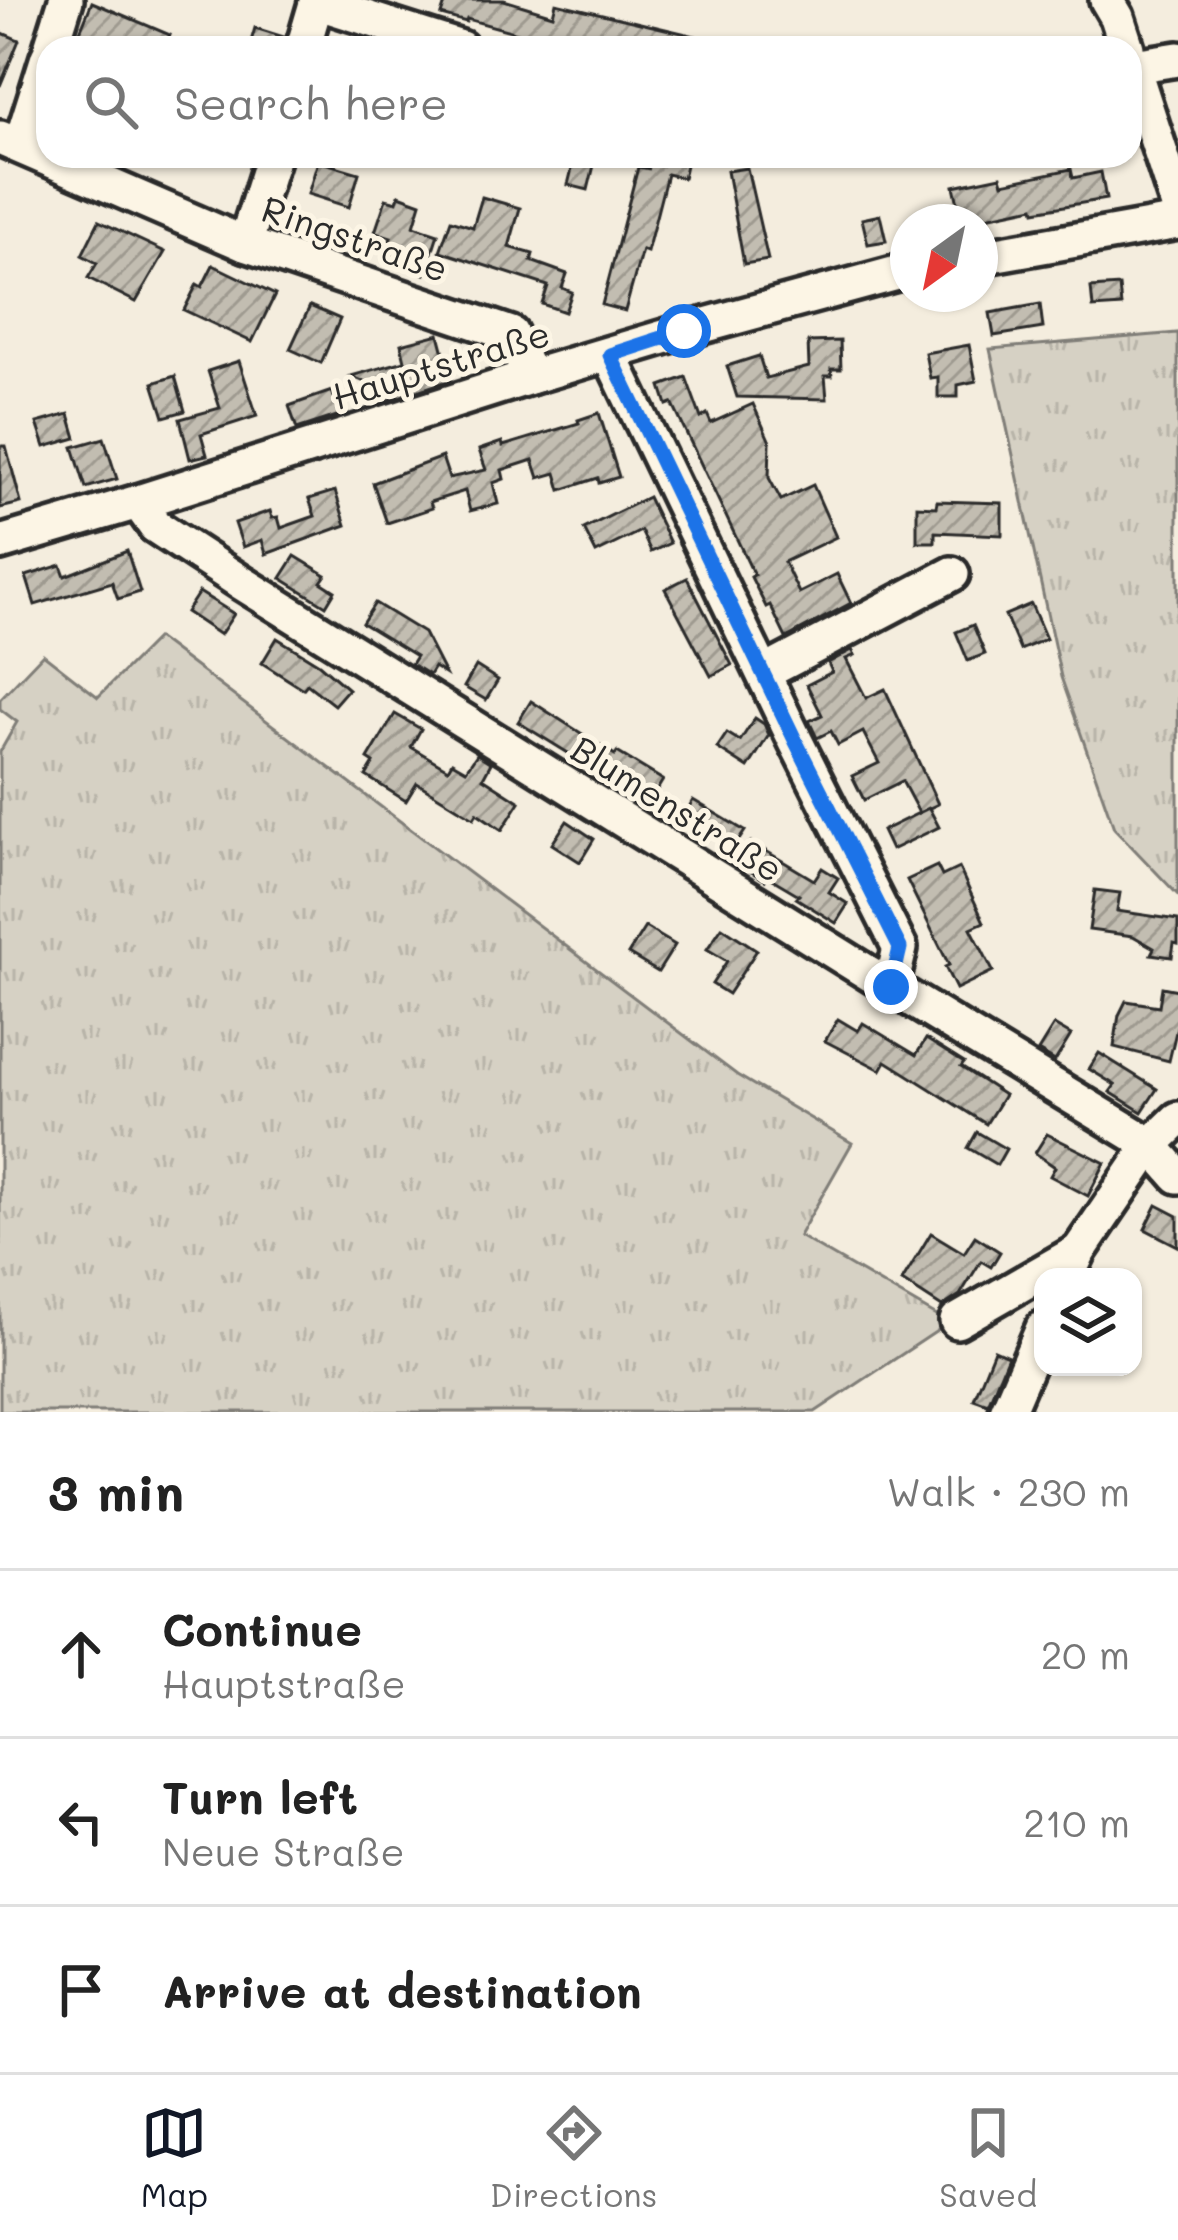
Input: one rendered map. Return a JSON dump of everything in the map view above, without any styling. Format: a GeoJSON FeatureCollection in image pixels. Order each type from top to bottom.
{"type":"FeatureCollection","features":[{"type":"Feature","properties":{"kind":"street"},"geometry":{"type":"LineString","coordinates":[[55,36],[66,0]]}},
{"type":"Feature","properties":{"kind":"street"},"geometry":{"type":"LineString","coordinates":[[1107,0],[1123,36]]}},
{"type":"Feature","properties":{"kind":"street"},"geometry":{"type":"LineString","coordinates":[[307,36],[316,1],[428,36]]}},
{"type":"Feature","properties":{"kind":"street"},"geometry":{"type":"LineString","coordinates":[[1142,58],[1178,59]]}},
{"type":"Feature","properties":{"kind":"street"},"geometry":{"type":"LineString","coordinates":[[10,142],[36,84]]}},
{"type":"Feature","properties":{"kind":"street"},"geometry":{"type":"LineString","coordinates":[[1142,94],[1178,206]]}},
{"type":"Feature","properties":{"kind":"street","name":"Ringstraße"},"geometry":{"type":"LineString","coordinates":[[70,168],[245,244],[511,334],[530,377]]}},
{"type":"Feature","properties":{"kind":"street"},"geometry":{"type":"LineString","coordinates":[[245,244],[269,168]]}},
{"type":"Feature","properties":{"kind":"street"},"geometry":{"type":"LineString","coordinates":[[998,254],[1178,222]]}},
{"type":"Feature","properties":{"kind":"street","name":"Hauptstraße"},"geometry":{"type":"LineString","coordinates":[[0,544],[530,377],[890,276]]}},
{"type":"Feature","properties":{"kind":"street"},"geometry":{"type":"LineString","coordinates":[[610,355],[900,948],[891,987]]}},
{"type":"Feature","properties":{"kind":"street","name":"Blumenstraße"},"geometry":{"type":"LineString","coordinates":[[139,502],[155,526],[242,583],[1151,1145],[1178,1176]]}},
{"type":"Feature","properties":{"kind":"street"},"geometry":{"type":"LineString","coordinates":[[764,673],[952,574]]}},
{"type":"Feature","properties":{"kind":"street"},"geometry":{"type":"LineString","coordinates":[[957,1321],[1073,1264],[1151,1145],[1178,1119]]}},
{"type":"Feature","properties":{"kind":"street"},"geometry":{"type":"LineString","coordinates":[[1007,1412],[1034,1349]]}},
{"type":"Feature","properties":{"kind":"green space"},"geometry":{"type":"Polygon","coordinates":[[[1178,333],[1178,895],[1114,828],[1061,677],[990,349],[1178,333]]]}},
{"type":"Feature","properties":{"kind":"green space"},"geometry":{"type":"Polygon","coordinates":[[[157,638],[737,1075],[852,1143],[799,1236],[949,1323],[815,1412],[0,1412],[0,752],[17,722],[0,709],[0,699],[43,654],[98,697],[157,638]]]}},
{"type":"Feature","properties":{"kind":"building"},"geometry":{"type":"Polygon","coordinates":[[[446,0],[504,0],[553,15],[556,3],[695,36],[529,36],[441,15],[446,0]]]}},
{"type":"Feature","properties":{"kind":"building"},"geometry":{"type":"Polygon","coordinates":[[[92,2],[170,35],[84,36],[79,34],[92,2]]]}},
{"type":"Feature","properties":{"kind":"building"},"geometry":{"type":"Polygon","coordinates":[[[255,28],[281,36],[253,36],[255,28]]]}},
{"type":"Feature","properties":{"kind":"building"},"geometry":{"type":"Polygon","coordinates":[[[0,32],[19,40],[0,86],[0,32]]]}},
{"type":"Feature","properties":{"kind":"building"},"geometry":{"type":"Polygon","coordinates":[[[316,168],[359,173],[349,207],[308,194],[316,168]]]}},
{"type":"Feature","properties":{"kind":"building"},"geometry":{"type":"Polygon","coordinates":[[[572,168],[593,168],[588,190],[568,185],[572,168]]]}},
{"type":"Feature","properties":{"kind":"building"},"geometry":{"type":"Polygon","coordinates":[[[638,168],[650,169],[646,168],[685,168],[683,178],[667,174],[647,252],[642,250],[625,311],[602,305],[638,168]]]}},
{"type":"Feature","properties":{"kind":"building"},"geometry":{"type":"Polygon","coordinates":[[[747,168],[768,260],[744,264],[727,171],[747,168]]]}},
{"type":"Feature","properties":{"kind":"building"},"geometry":{"type":"Polygon","coordinates":[[[1071,169],[1073,178],[1101,172],[1106,199],[998,214],[998,204],[958,204],[954,186],[1001,176],[1003,183],[1071,169]]]}},
{"type":"Feature","properties":{"kind":"building"},"geometry":{"type":"Polygon","coordinates":[[[399,195],[421,203],[414,226],[438,234],[425,274],[384,260],[391,237],[375,232],[386,199],[397,202],[399,195]]]}},
{"type":"Feature","properties":{"kind":"building"},"geometry":{"type":"Polygon","coordinates":[[[482,197],[520,208],[509,247],[533,254],[531,261],[567,274],[562,288],[572,292],[565,312],[542,304],[548,286],[440,251],[451,220],[473,227],[482,197]]]}},
{"type":"Feature","properties":{"kind":"building"},"geometry":{"type":"Polygon","coordinates":[[[880,215],[886,241],[868,244],[862,219],[880,215]]]}},
{"type":"Feature","properties":{"kind":"building"},"geometry":{"type":"Polygon","coordinates":[[[99,221],[165,252],[136,302],[88,278],[97,263],[82,255],[99,221]]]}},
{"type":"Feature","properties":{"kind":"building"},"geometry":{"type":"Polygon","coordinates":[[[213,265],[275,295],[252,342],[184,310],[213,265]]]}},
{"type":"Feature","properties":{"kind":"building"},"geometry":{"type":"Polygon","coordinates":[[[1119,286],[1121,306],[1093,308],[1091,288],[1119,286]]]}},
{"type":"Feature","properties":{"kind":"building"},"geometry":{"type":"Polygon","coordinates":[[[1040,304],[1043,328],[994,336],[990,313],[1040,304]]]}},
{"type":"Feature","properties":{"kind":"building"},"geometry":{"type":"Polygon","coordinates":[[[310,306],[340,319],[321,363],[290,349],[310,306]]]}},
{"type":"Feature","properties":{"kind":"building"},"geometry":{"type":"Polygon","coordinates":[[[439,334],[451,380],[380,403],[376,387],[351,376],[405,361],[401,344],[439,334]]]}},
{"type":"Feature","properties":{"kind":"building"},"geometry":{"type":"Polygon","coordinates":[[[840,341],[841,369],[831,369],[832,376],[825,376],[827,399],[737,397],[727,366],[759,356],[766,378],[809,367],[808,342],[840,341]]]}},
{"type":"Feature","properties":{"kind":"building"},"geometry":{"type":"Polygon","coordinates":[[[969,345],[976,381],[958,385],[958,397],[938,397],[938,377],[930,378],[925,353],[969,345]]]}},
{"type":"Feature","properties":{"kind":"building"},"geometry":{"type":"Polygon","coordinates":[[[239,361],[257,416],[201,434],[207,455],[190,459],[180,419],[220,408],[208,371],[239,361]]]}},
{"type":"Feature","properties":{"kind":"building"},"geometry":{"type":"Polygon","coordinates":[[[175,376],[185,411],[164,417],[153,383],[175,376]]]}},
{"type":"Feature","properties":{"kind":"building"},"geometry":{"type":"Polygon","coordinates":[[[686,377],[701,418],[707,414],[711,423],[753,404],[770,442],[769,478],[781,500],[813,485],[836,537],[784,562],[799,593],[837,574],[851,603],[786,638],[751,577],[672,403],[667,405],[661,386],[686,377]]]}},
{"type":"Feature","properties":{"kind":"building"},"geometry":{"type":"Polygon","coordinates":[[[332,391],[340,415],[297,429],[289,406],[332,391]]]}},
{"type":"Feature","properties":{"kind":"building"},"geometry":{"type":"Polygon","coordinates":[[[599,413],[619,477],[599,483],[598,478],[561,490],[556,473],[539,478],[533,460],[502,470],[504,479],[493,483],[498,504],[470,511],[465,491],[387,523],[373,483],[442,457],[449,478],[486,470],[479,450],[579,423],[599,413]]]}},
{"type":"Feature","properties":{"kind":"building"},"geometry":{"type":"Polygon","coordinates":[[[69,414],[76,438],[45,447],[37,423],[69,414]]]}},
{"type":"Feature","properties":{"kind":"building"},"geometry":{"type":"Polygon","coordinates":[[[104,438],[117,479],[86,488],[73,447],[104,438]]]}},
{"type":"Feature","properties":{"kind":"building"},"geometry":{"type":"Polygon","coordinates":[[[0,446],[6,446],[21,503],[0,508],[0,446]]]}},
{"type":"Feature","properties":{"kind":"building"},"geometry":{"type":"Polygon","coordinates":[[[335,491],[346,525],[266,554],[262,540],[243,547],[235,523],[270,511],[281,528],[315,516],[309,499],[335,491]]]}},
{"type":"Feature","properties":{"kind":"building"},"geometry":{"type":"Polygon","coordinates":[[[648,497],[670,543],[651,552],[641,531],[596,553],[584,529],[648,497]]]}},
{"type":"Feature","properties":{"kind":"building"},"geometry":{"type":"Polygon","coordinates":[[[937,501],[1002,503],[1002,535],[935,532],[935,542],[917,542],[917,506],[936,507],[937,501]]]}},
{"type":"Feature","properties":{"kind":"building"},"geometry":{"type":"Polygon","coordinates":[[[127,551],[140,592],[118,599],[112,582],[35,605],[26,576],[61,565],[65,576],[127,551]]]}},
{"type":"Feature","properties":{"kind":"building"},"geometry":{"type":"Polygon","coordinates":[[[295,556],[326,575],[321,582],[335,591],[326,606],[281,578],[295,556]]]}},
{"type":"Feature","properties":{"kind":"building"},"geometry":{"type":"Polygon","coordinates":[[[687,578],[732,665],[711,676],[665,589],[687,578]]]}},
{"type":"Feature","properties":{"kind":"building"},"geometry":{"type":"Polygon","coordinates":[[[199,592],[234,614],[220,635],[186,612],[199,592]]]}},
{"type":"Feature","properties":{"kind":"building"},"geometry":{"type":"Polygon","coordinates":[[[375,603],[424,633],[445,674],[434,667],[429,675],[411,664],[416,656],[362,623],[375,603]]]}},
{"type":"Feature","properties":{"kind":"building"},"geometry":{"type":"Polygon","coordinates":[[[1031,604],[1046,639],[1020,650],[1005,615],[1031,604]]]}},
{"type":"Feature","properties":{"kind":"building"},"geometry":{"type":"Polygon","coordinates":[[[973,625],[985,654],[968,661],[956,632],[973,625]]]}},
{"type":"Feature","properties":{"kind":"building"},"geometry":{"type":"Polygon","coordinates":[[[277,638],[348,689],[334,705],[307,684],[303,689],[262,663],[277,638]]]}},
{"type":"Feature","properties":{"kind":"building"},"geometry":{"type":"Polygon","coordinates":[[[852,650],[855,655],[846,659],[866,698],[885,689],[938,804],[919,813],[902,781],[864,800],[852,776],[879,763],[863,732],[838,745],[831,731],[817,738],[809,721],[822,715],[807,685],[832,672],[828,663],[852,650]]]}},
{"type":"Feature","properties":{"kind":"building"},"geometry":{"type":"Polygon","coordinates":[[[476,666],[498,680],[486,700],[464,687],[476,666]]]}},
{"type":"Feature","properties":{"kind":"building"},"geometry":{"type":"Polygon","coordinates":[[[531,701],[663,780],[649,803],[518,722],[531,701]]]}},
{"type":"Feature","properties":{"kind":"building"},"geometry":{"type":"Polygon","coordinates":[[[395,714],[421,729],[411,747],[448,769],[452,762],[466,770],[477,754],[491,763],[483,778],[520,802],[502,830],[417,783],[406,801],[366,776],[374,763],[368,759],[395,714]]]}},
{"type":"Feature","properties":{"kind":"building"},"geometry":{"type":"Polygon","coordinates":[[[755,718],[769,735],[748,768],[717,748],[727,733],[740,741],[755,718]]]}},
{"type":"Feature","properties":{"kind":"building"},"geometry":{"type":"Polygon","coordinates":[[[693,800],[745,831],[735,846],[712,832],[707,840],[679,824],[693,800]]]}},
{"type":"Feature","properties":{"kind":"building"},"geometry":{"type":"Polygon","coordinates":[[[929,808],[939,827],[891,850],[882,831],[929,808]]]}},
{"type":"Feature","properties":{"kind":"building"},"geometry":{"type":"Polygon","coordinates":[[[567,821],[594,839],[580,862],[552,844],[567,821]]]}},
{"type":"Feature","properties":{"kind":"building"},"geometry":{"type":"Polygon","coordinates":[[[751,842],[814,880],[822,868],[838,878],[829,892],[848,904],[836,923],[796,898],[799,895],[737,863],[751,842]]]}},
{"type":"Feature","properties":{"kind":"building"},"geometry":{"type":"Polygon","coordinates":[[[937,866],[942,876],[959,868],[984,922],[971,928],[993,971],[956,989],[907,880],[937,866]]]}},
{"type":"Feature","properties":{"kind":"building"},"geometry":{"type":"Polygon","coordinates":[[[1095,890],[1120,893],[1117,911],[1178,920],[1178,944],[1174,943],[1172,957],[1151,954],[1154,948],[1133,936],[1089,930],[1095,890]]]}},
{"type":"Feature","properties":{"kind":"building"},"geometry":{"type":"Polygon","coordinates":[[[645,927],[675,945],[658,972],[628,954],[645,927]]]}},
{"type":"Feature","properties":{"kind":"building"},"geometry":{"type":"Polygon","coordinates":[[[722,927],[757,950],[728,994],[712,984],[727,961],[707,949],[722,927]]]}},
{"type":"Feature","properties":{"kind":"building"},"geometry":{"type":"Polygon","coordinates":[[[1162,987],[1178,990],[1178,1023],[1169,1061],[1114,1047],[1126,1001],[1159,1006],[1162,987]]]}},
{"type":"Feature","properties":{"kind":"building"},"geometry":{"type":"Polygon","coordinates":[[[838,1019],[858,1031],[863,1023],[916,1055],[926,1039],[1004,1095],[986,1124],[886,1061],[881,1070],[825,1041],[838,1019]]]}},
{"type":"Feature","properties":{"kind":"building"},"geometry":{"type":"Polygon","coordinates":[[[1054,1025],[1071,1035],[1055,1061],[1038,1051],[1054,1025]]]}},
{"type":"Feature","properties":{"kind":"building"},"geometry":{"type":"Polygon","coordinates":[[[1099,1053],[1157,1089],[1142,1112],[1110,1092],[1115,1085],[1089,1069],[1099,1053]]]}},
{"type":"Feature","properties":{"kind":"building"},"geometry":{"type":"Polygon","coordinates":[[[977,1132],[1006,1149],[997,1165],[968,1148],[977,1132]]]}},
{"type":"Feature","properties":{"kind":"building"},"geometry":{"type":"Polygon","coordinates":[[[1047,1134],[1105,1163],[1088,1196],[1050,1176],[1055,1167],[1035,1153],[1047,1134]]]}},
{"type":"Feature","properties":{"kind":"building"},"geometry":{"type":"Polygon","coordinates":[[[1157,1205],[1178,1216],[1178,1246],[1145,1229],[1157,1205]]]}},
{"type":"Feature","properties":{"kind":"building"},"geometry":{"type":"Polygon","coordinates":[[[931,1233],[964,1253],[975,1236],[1000,1252],[991,1267],[981,1261],[960,1295],[942,1307],[902,1281],[931,1233]]]}},
{"type":"Feature","properties":{"kind":"building"},"geometry":{"type":"Polygon","coordinates":[[[994,1350],[1008,1356],[988,1404],[974,1399],[994,1350]]]}},
{"type":"Feature","properties":{"kind":"route"},"geometry":{"type":"LineString","coordinates":[[684,331],[610,355],[900,948],[891,987]]}}]}
